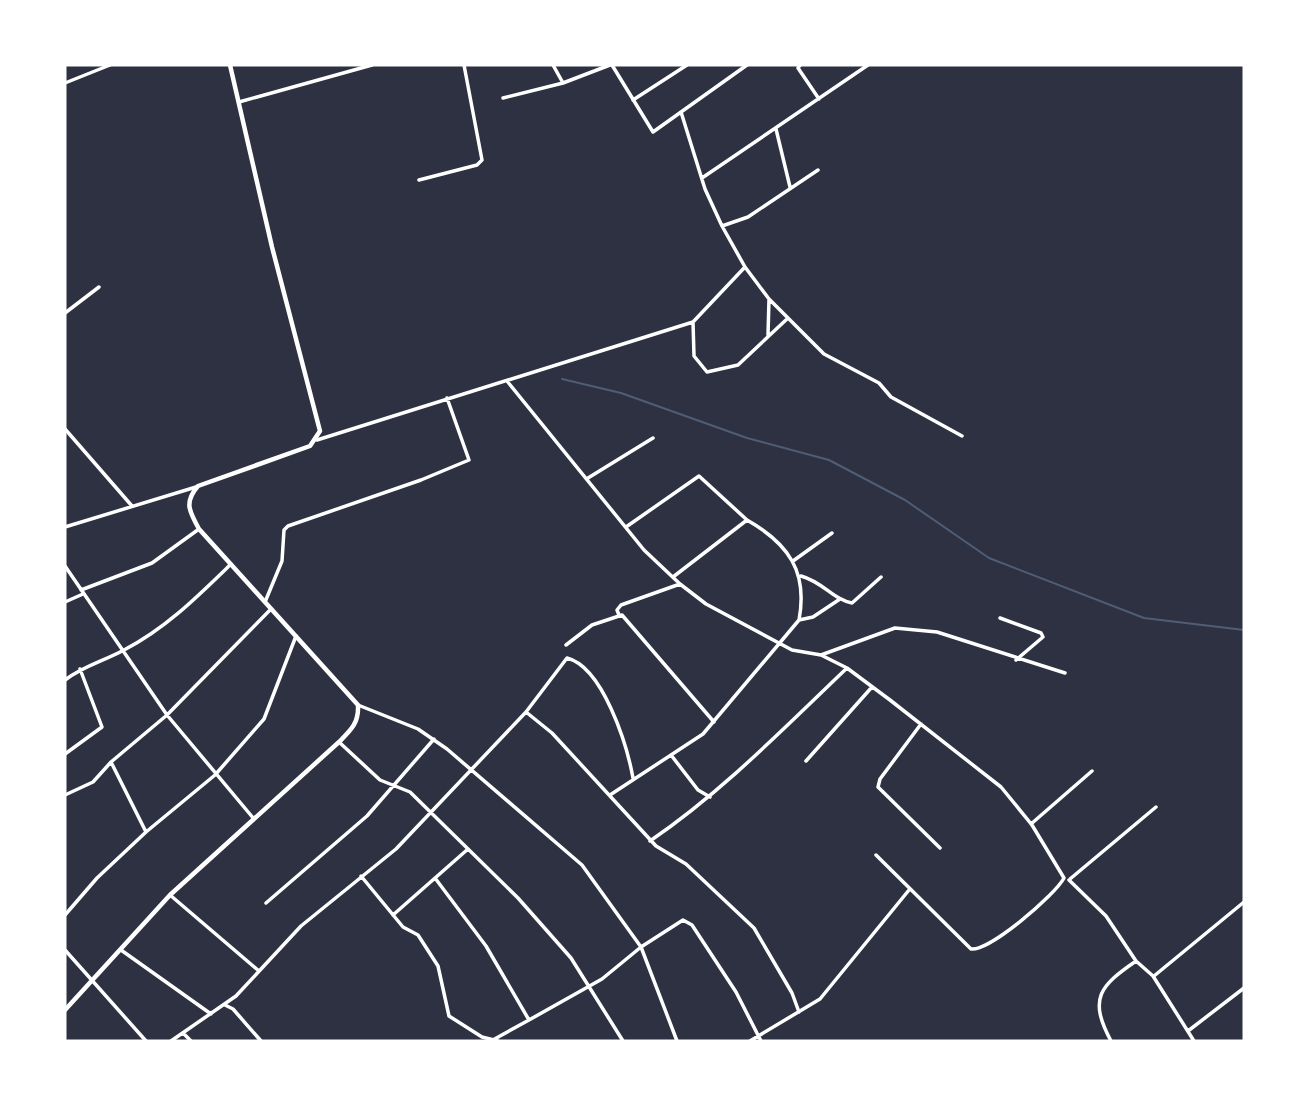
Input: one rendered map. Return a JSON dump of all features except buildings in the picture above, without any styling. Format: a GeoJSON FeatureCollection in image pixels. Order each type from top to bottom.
{"type":"FeatureCollection","features":[{"type":"Feature","properties":{"kind":"street"},"geometry":{"type":"LineString","coordinates":[[65,83],[110,65]]}},
{"type":"Feature","properties":{"kind":"street"},"geometry":{"type":"LineString","coordinates":[[230,65],[272,247],[320,431],[317,440]]}},
{"type":"Feature","properties":{"kind":"street"},"geometry":{"type":"LineString","coordinates":[[239,102],[372,65]]}},
{"type":"Feature","properties":{"kind":"street"},"geometry":{"type":"LineString","coordinates":[[419,180],[477,165],[482,160],[464,65]]}},
{"type":"Feature","properties":{"kind":"street"},"geometry":{"type":"LineString","coordinates":[[553,65],[563,83]]}},
{"type":"Feature","properties":{"kind":"street"},"geometry":{"type":"LineString","coordinates":[[503,98],[563,83],[611,65],[653,132],[747,65]]}},
{"type":"Feature","properties":{"kind":"street"},"geometry":{"type":"LineString","coordinates":[[633,100],[687,65]]}},
{"type":"Feature","properties":{"kind":"street"},"geometry":{"type":"LineString","coordinates":[[800,65],[798,68],[819,99]]}},
{"type":"Feature","properties":{"kind":"street"},"geometry":{"type":"LineString","coordinates":[[702,178],[868,65]]}},
{"type":"Feature","properties":{"kind":"street"},"geometry":{"type":"LineString","coordinates":[[681,112],[702,178],[722,226],[745,267],[769,299],[824,354],[879,383],[891,397],[962,436]]}},
{"type":"Feature","properties":{"kind":"street"},"geometry":{"type":"LineString","coordinates":[[776,129],[790,187]]}},
{"type":"Feature","properties":{"kind":"street"},"geometry":{"type":"LineString","coordinates":[[722,226],[748,217],[818,170]]}},
{"type":"Feature","properties":{"kind":"street"},"geometry":{"type":"LineString","coordinates":[[65,527],[198,486],[310,446],[317,440],[693,321],[745,267]]}},
{"type":"Feature","properties":{"kind":"street"},"geometry":{"type":"LineString","coordinates":[[65,313],[99,287]]}},
{"type":"Feature","properties":{"kind":"street"},"geometry":{"type":"LineString","coordinates":[[769,299],[769,336]]}},
{"type":"Feature","properties":{"kind":"street"},"geometry":{"type":"LineString","coordinates":[[693,321],[694,356],[706,373],[738,365],[787,319]]}},
{"type":"Feature","properties":{"kind":"street"},"geometry":{"type":"LineString","coordinates":[[507,381],[644,550],[706,604],[780,643],[803,654],[821,655],[895,628],[937,632],[1016,660],[1065,673]]}},
{"type":"Feature","properties":{"kind":"street"},"geometry":{"type":"LineString","coordinates":[[265,602],[282,561],[284,530],[288,526],[421,480],[468,460],[447,398]]}},
{"type":"Feature","properties":{"kind":"street"},"geometry":{"type":"LineString","coordinates":[[65,429],[132,506]]}},
{"type":"Feature","properties":{"kind":"street"},"geometry":{"type":"LineString","coordinates":[[588,478],[653,438]]}},
{"type":"Feature","properties":{"kind":"street"},"geometry":{"type":"LineString","coordinates":[[610,795],[703,734],[799,620],[803,600],[801,576],[793,561],[775,541],[747,520],[699,476],[626,527]]}},
{"type":"Feature","properties":{"kind":"street"},"geometry":{"type":"LineString","coordinates":[[198,486],[189,496],[188,510],[199,529],[358,705],[418,729],[434,739],[582,865],[640,947],[676,1041]]}},
{"type":"Feature","properties":{"kind":"street"},"geometry":{"type":"LineString","coordinates":[[673,577],[747,520]]}},
{"type":"Feature","properties":{"kind":"street"},"geometry":{"type":"LineString","coordinates":[[65,602],[82,592],[152,563],[199,529]]}},
{"type":"Feature","properties":{"kind":"street"},"geometry":{"type":"LineString","coordinates":[[793,561],[832,533]]}},
{"type":"Feature","properties":{"kind":"street"},"geometry":{"type":"LineString","coordinates":[[65,680],[80,669],[122,651],[175,618],[231,564]]}},
{"type":"Feature","properties":{"kind":"street"},"geometry":{"type":"LineString","coordinates":[[65,566],[167,715],[254,819]]}},
{"type":"Feature","properties":{"kind":"street"},"geometry":{"type":"LineString","coordinates":[[801,576],[818,581],[840,599],[852,603],[859,600],[881,577]]}},
{"type":"Feature","properties":{"kind":"street"},"geometry":{"type":"LineString","coordinates":[[680,584],[621,605],[617,610],[714,722]]}},
{"type":"Feature","properties":{"kind":"street"},"geometry":{"type":"LineString","coordinates":[[799,620],[813,617],[840,599]]}},
{"type":"Feature","properties":{"kind":"street"},"geometry":{"type":"LineString","coordinates":[[65,795],[93,782],[111,762],[167,715],[271,609]]}},
{"type":"Feature","properties":{"kind":"street"},"geometry":{"type":"LineString","coordinates":[[566,645],[592,625],[620,614]]}},
{"type":"Feature","properties":{"kind":"street"},"geometry":{"type":"LineString","coordinates":[[1000,618],[1041,632],[1043,636],[1016,660]]}},
{"type":"Feature","properties":{"kind":"street"},"geometry":{"type":"LineString","coordinates":[[65,915],[97,878],[146,832],[215,775],[268,711],[296,636]]}},
{"type":"Feature","properties":{"kind":"street"},"geometry":{"type":"LineString","coordinates":[[821,655],[846,668],[872,687],[1001,787],[1031,824],[1067,879],[1106,916],[1136,961],[1153,976],[1194,1041]]}},
{"type":"Feature","properties":{"kind":"street"},"geometry":{"type":"LineString","coordinates":[[171,1041],[236,996],[301,926],[396,849],[526,712],[570,657],[607,698],[625,740],[634,778]]}},
{"type":"Feature","properties":{"kind":"street"},"geometry":{"type":"LineString","coordinates":[[650,841],[710,797],[846,668]]}},
{"type":"Feature","properties":{"kind":"street"},"geometry":{"type":"LineString","coordinates":[[65,754],[102,727],[80,669]]}},
{"type":"Feature","properties":{"kind":"street"},"geometry":{"type":"LineString","coordinates":[[806,761],[872,687]]}},
{"type":"Feature","properties":{"kind":"street"},"geometry":{"type":"LineString","coordinates":[[65,1010],[170,895],[339,742],[354,726],[358,705]]}},
{"type":"Feature","properties":{"kind":"street"},"geometry":{"type":"LineString","coordinates":[[526,712],[552,733],[650,841],[686,864],[754,928],[787,983],[799,1012]]}},
{"type":"Feature","properties":{"kind":"street"},"geometry":{"type":"LineString","coordinates":[[920,724],[880,779],[878,788],[940,849]]}},
{"type":"Feature","properties":{"kind":"street"},"geometry":{"type":"LineString","coordinates":[[266,903],[367,816],[396,786],[434,739]]}},
{"type":"Feature","properties":{"kind":"street"},"geometry":{"type":"LineString","coordinates":[[339,742],[380,780],[410,792],[561,945],[623,1041]]}},
{"type":"Feature","properties":{"kind":"street"},"geometry":{"type":"LineString","coordinates":[[671,755],[698,790],[710,797]]}},
{"type":"Feature","properties":{"kind":"street"},"geometry":{"type":"LineString","coordinates":[[111,762],[146,832]]}},
{"type":"Feature","properties":{"kind":"street"},"geometry":{"type":"LineString","coordinates":[[1031,824],[1092,771]]}},
{"type":"Feature","properties":{"kind":"street"},"geometry":{"type":"LineString","coordinates":[[876,855],[971,949],[977,950],[999,939],[1067,879],[1156,807]]}},
{"type":"Feature","properties":{"kind":"street"},"geometry":{"type":"LineString","coordinates":[[393,915],[468,849]]}},
{"type":"Feature","properties":{"kind":"street"},"geometry":{"type":"LineString","coordinates":[[361,876],[403,927],[418,936],[438,966],[449,1016],[482,1037],[495,1040],[589,987],[640,947],[683,920],[688,920],[736,992],[760,1039]]}},
{"type":"Feature","properties":{"kind":"street"},"geometry":{"type":"LineString","coordinates":[[435,878],[486,946],[529,1020]]}},
{"type":"Feature","properties":{"kind":"street"},"geometry":{"type":"LineString","coordinates":[[750,1041],[760,1039],[820,999],[909,890]]}},
{"type":"Feature","properties":{"kind":"street"},"geometry":{"type":"LineString","coordinates":[[170,895],[260,971]]}},
{"type":"Feature","properties":{"kind":"street"},"geometry":{"type":"LineString","coordinates":[[1153,976],[1244,902]]}},
{"type":"Feature","properties":{"kind":"street"},"geometry":{"type":"LineString","coordinates":[[65,950],[146,1041]]}},
{"type":"Feature","properties":{"kind":"street"},"geometry":{"type":"LineString","coordinates":[[121,950],[211,1014]]}},
{"type":"Feature","properties":{"kind":"street"},"geometry":{"type":"LineString","coordinates":[[1111,1041],[1100,1016],[1099,1001],[1107,981],[1136,961]]}},
{"type":"Feature","properties":{"kind":"street"},"geometry":{"type":"LineString","coordinates":[[1188,1031],[1244,988]]}},
{"type":"Feature","properties":{"kind":"street"},"geometry":{"type":"LineString","coordinates":[[233,1009],[236,996]]}},
{"type":"Feature","properties":{"kind":"street"},"geometry":{"type":"LineString","coordinates":[[225,1005],[233,1009],[261,1041]]}},
{"type":"Feature","properties":{"kind":"street"},"geometry":{"type":"LineString","coordinates":[[183,1032],[191,1041]]}},
{"type":"Feature","properties":{"kind":"waterway"},"geometry":{"type":"LineString","coordinates":[[562,379],[621,393],[747,438],[829,460],[905,500],[989,558],[1144,618],[1244,630]]}}]}
